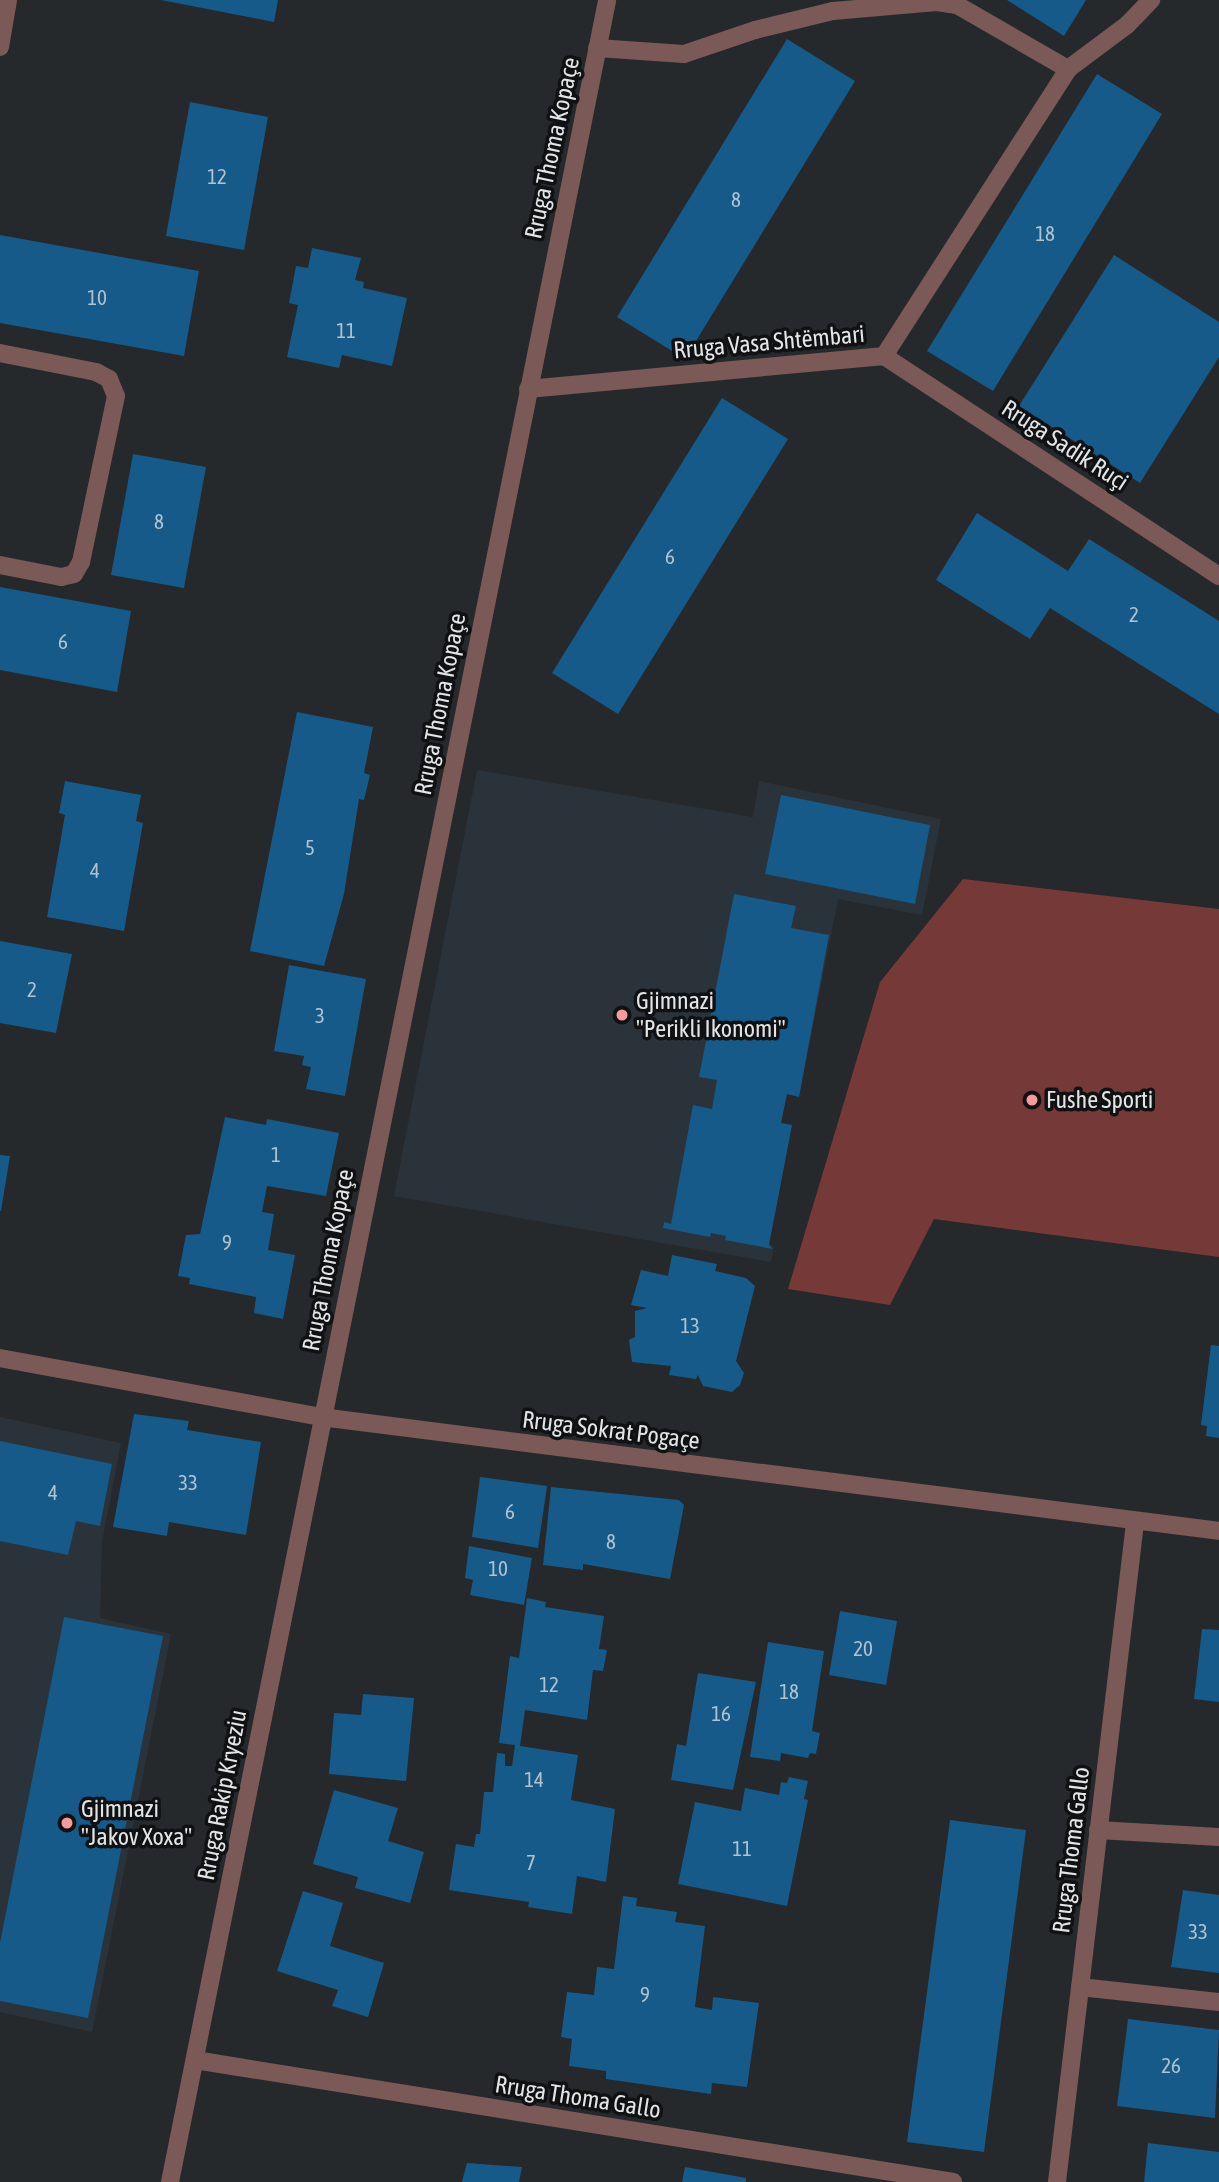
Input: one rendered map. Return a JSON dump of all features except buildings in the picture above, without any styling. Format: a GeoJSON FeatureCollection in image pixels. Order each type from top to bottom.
{"type":"FeatureCollection","features":[{"type":"Feature","properties":{"kind":"street"},"geometry":{"type":"LineString","coordinates":[[0,47],[8,0]]}},
{"type":"Feature","properties":{"kind":"street","name":"Rruga Thoma Kopaçe"},"geometry":{"type":"LineString","coordinates":[[321,1417],[607,0]]}},
{"type":"Feature","properties":{"kind":"street","name":"Rruga Vasa Shtëmbari"},"geometry":{"type":"LineString","coordinates":[[528,389],[884,356],[1068,69],[1127,25],[1151,0]]}},
{"type":"Feature","properties":{"kind":"street"},"geometry":{"type":"LineString","coordinates":[[597,48],[684,54],[755,30],[833,11],[958,2],[1068,69]]}},
{"type":"Feature","properties":{"kind":"street"},"geometry":{"type":"LineString","coordinates":[[0,352],[96,372],[109,379],[116,396],[81,562],[74,574],[61,577],[0,565]]}},
{"type":"Feature","properties":{"kind":"street","name":"Rruga Sadik Ruçi"},"geometry":{"type":"LineString","coordinates":[[884,356],[1219,576]]}},
{"type":"Feature","properties":{"kind":"street","name":"Rruga Sokrat Pogaçe"},"geometry":{"type":"LineString","coordinates":[[0,1358],[321,1417],[1135,1523],[1219,1531]]}},
{"type":"Feature","properties":{"kind":"street","name":"Rruga Rakip Kryeziu"},"geometry":{"type":"LineString","coordinates":[[170,2182],[321,1417]]}},
{"type":"Feature","properties":{"kind":"street","name":"Rruga Thoma Gallo"},"geometry":{"type":"LineString","coordinates":[[1057,2182],[1135,1523]]}},
{"type":"Feature","properties":{"kind":"street"},"geometry":{"type":"LineString","coordinates":[[1098,1830],[1219,1837]]}},
{"type":"Feature","properties":{"kind":"street"},"geometry":{"type":"LineString","coordinates":[[1080,1987],[1219,2002]]}},
{"type":"Feature","properties":{"kind":"street","name":"Rruga Thoma Gallo"},"geometry":{"type":"LineString","coordinates":[[195,2060],[953,2182]]}},
{"type":"Feature","properties":{"kind":"shaded area","name":"Gjimnazi \"Perikli Ikonomi\""},"geometry":{"type":"Polygon","coordinates":[[[477,770],[753,817],[759,781],[941,819],[922,915],[838,899],[799,1097],[787,1094],[781,1123],[792,1125],[769,1244],[774,1246],[771,1262],[394,1196],[477,770]]]}},
{"type":"Feature","properties":{"kind":"shaded area","name":"Fushe Sporti"},"geometry":{"type":"Polygon","coordinates":[[[963,879],[1219,909],[1219,1257],[934,1219],[890,1305],[788,1289],[880,982],[963,879]]]}},
{"type":"Feature","properties":{"kind":"shaded area","name":"Gjimnazi \"Jakov Xoxa\""},"geometry":{"type":"Polygon","coordinates":[[[0,1417],[121,1443],[102,1542],[100,1618],[171,1634],[92,2032],[0,2012],[0,1417]]]}},
{"type":"Feature","properties":{"kind":"place","name":"Gjimnazi \"Perikli Ikonomi\""},"geometry":{"type":"Point","coordinates":[622,1015]}},
{"type":"Feature","properties":{"kind":"place","name":"Fushe Sporti"},"geometry":{"type":"Point","coordinates":[1032,1100]}},
{"type":"Feature","properties":{"kind":"place","name":"Gjimnazi \"Jakov Xoxa\""},"geometry":{"type":"Point","coordinates":[67,1823]}}]}
